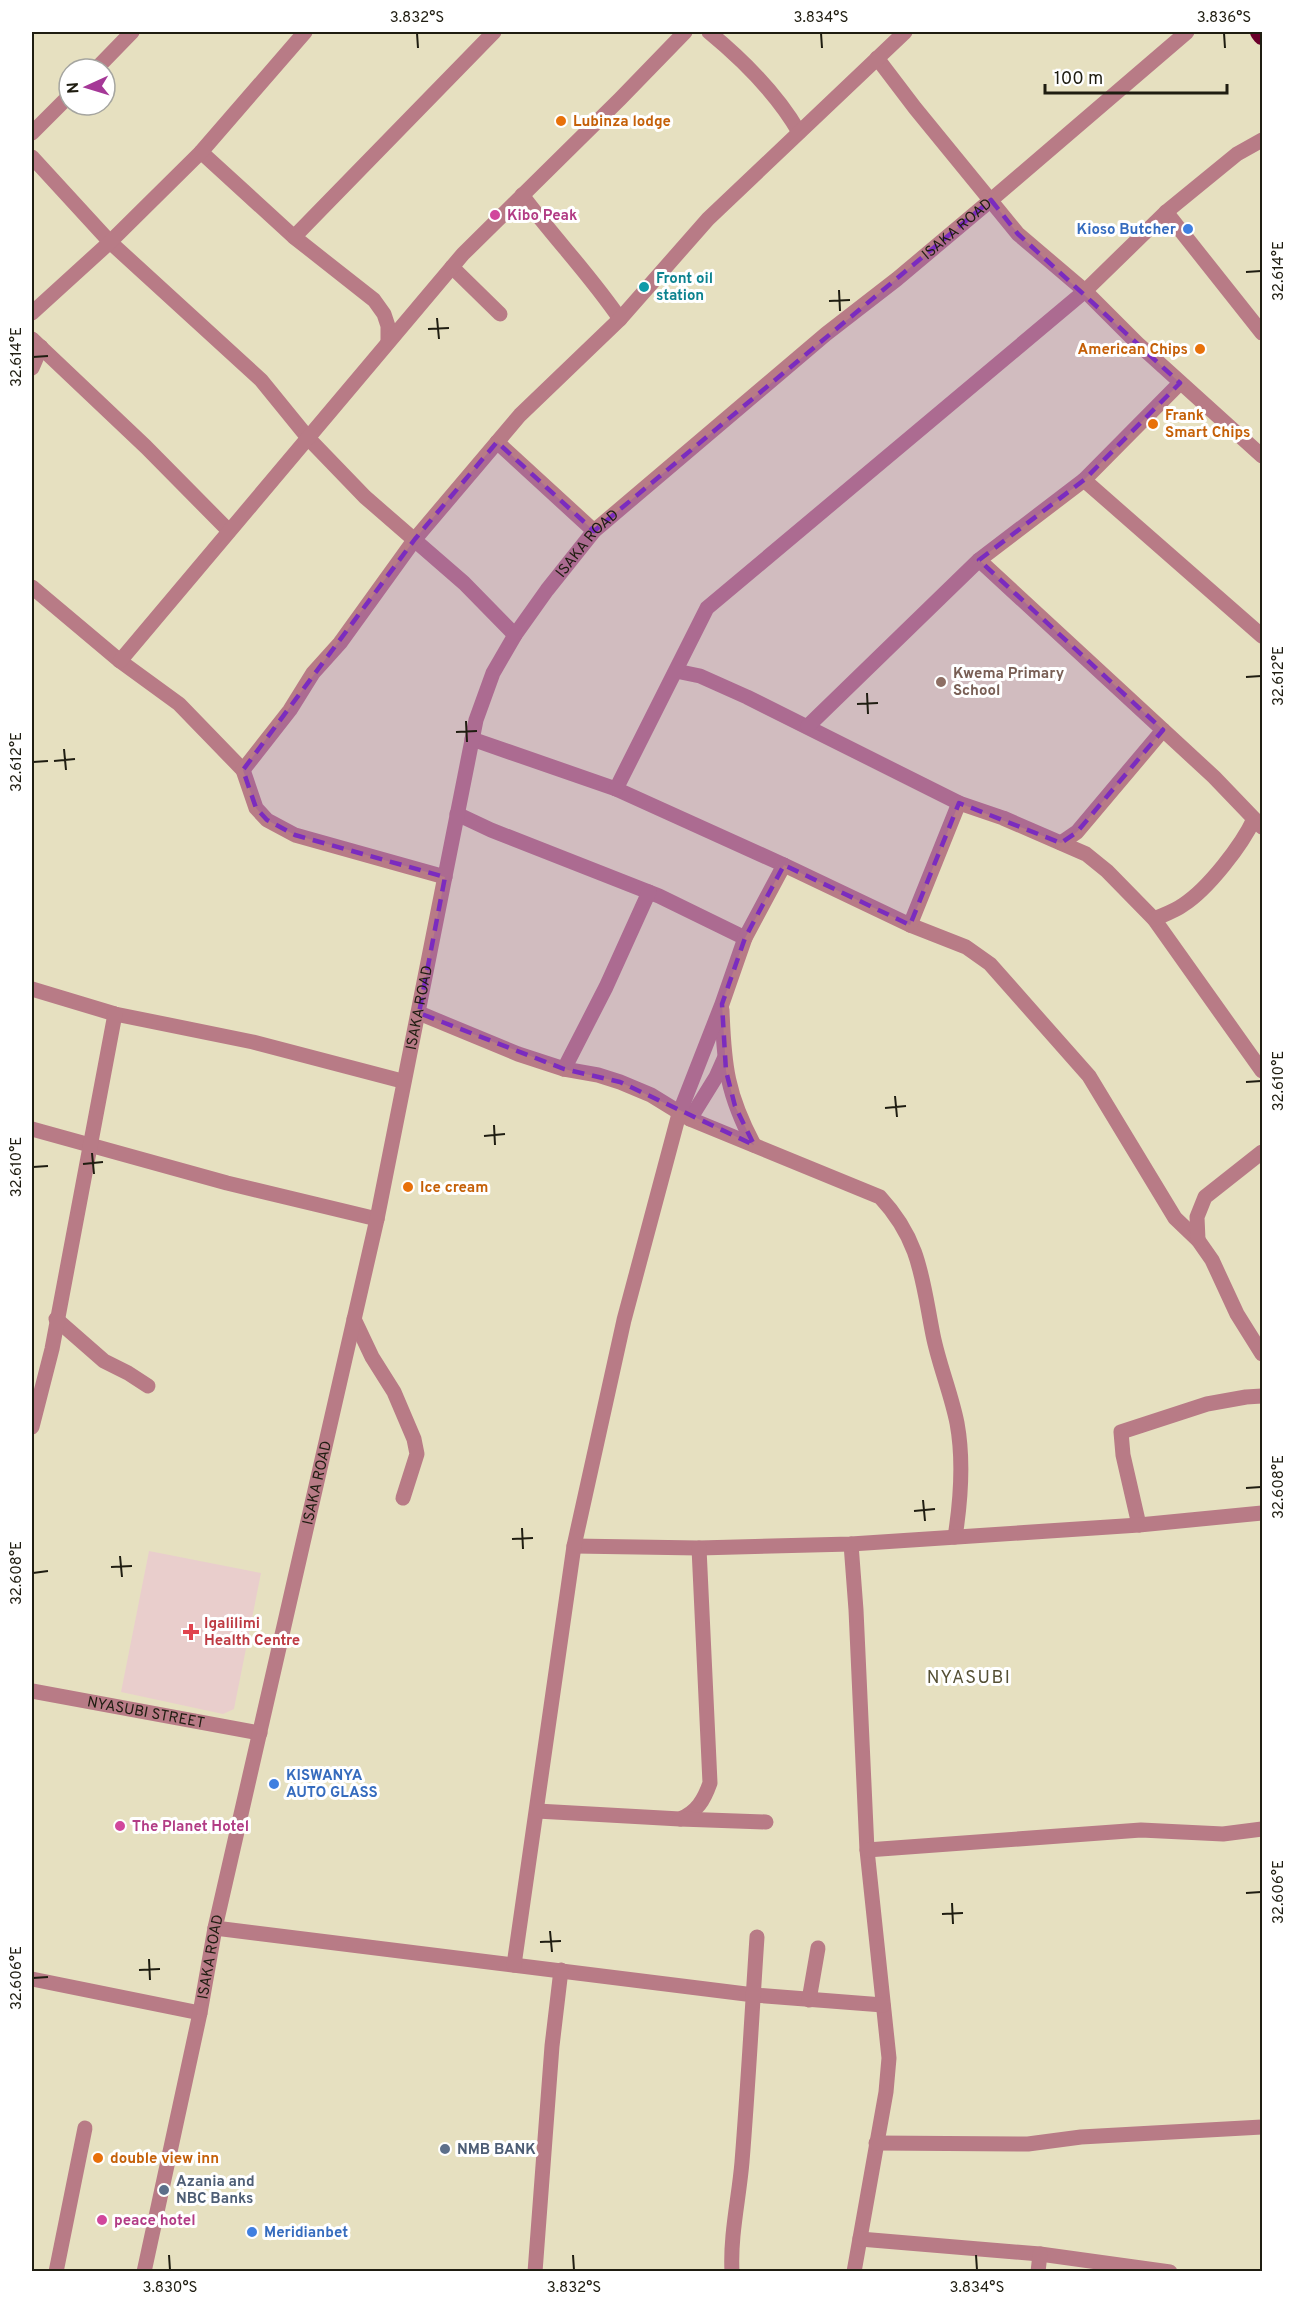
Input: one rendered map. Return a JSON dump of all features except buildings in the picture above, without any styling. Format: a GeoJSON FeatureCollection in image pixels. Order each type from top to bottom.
{"type":"FeatureCollection","features":[{"type":"Feature","properties":{"kind":"highway"},"geometry":{"type":"LineString","coordinates":[[1259,32],[1263,36]]}},
{"type":"Feature","properties":{"kind":"street"},"geometry":{"type":"LineString","coordinates":[[108,57],[132,32]]}},
{"type":"Feature","properties":{"kind":"street"},"geometry":{"type":"LineString","coordinates":[[32,313],[110,242],[201,152],[305,32]]}},
{"type":"Feature","properties":{"kind":"street"},"geometry":{"type":"LineString","coordinates":[[294,237],[494,32]]}},
{"type":"Feature","properties":{"kind":"street"},"geometry":{"type":"LineString","coordinates":[[120,661],[452,267],[685,32]]}},
{"type":"Feature","properties":{"kind":"street"},"geometry":{"type":"LineString","coordinates":[[709,32],[748,68],[781,105],[799,132]]}},
{"type":"Feature","properties":{"kind":"street"},"geometry":{"type":"LineString","coordinates":[[243,770],[290,710],[312,673],[340,643],[415,539],[520,415],[620,319],[708,219],[904,32]]}},
{"type":"Feature","properties":{"kind":"street","name":"ISAKA ROAD"},"geometry":{"type":"LineString","coordinates":[[144,2271],[200,2013],[215,1928],[377,1219],[402,1082],[419,1014],[476,720],[493,673],[515,634],[594,531],[826,334],[991,201],[1187,32]]}},
{"type":"Feature","properties":{"kind":"street"},"geometry":{"type":"LineString","coordinates":[[877,58],[1018,234],[1085,291],[1180,382],[1263,456]]}},
{"type":"Feature","properties":{"kind":"street"},"geometry":{"type":"LineString","coordinates":[[32,133],[57,108]]}},
{"type":"Feature","properties":{"kind":"street"},"geometry":{"type":"LineString","coordinates":[[616,789],[707,608],[1085,291],[1166,212],[1237,154],[1263,140]]}},
{"type":"Feature","properties":{"kind":"street"},"geometry":{"type":"LineString","coordinates":[[201,152],[294,237],[374,300],[384,314],[388,326],[388,342]]}},
{"type":"Feature","properties":{"kind":"street"},"geometry":{"type":"LineString","coordinates":[[32,157],[110,242],[261,380],[309,439],[364,497],[464,583],[515,634]]}},
{"type":"Feature","properties":{"kind":"street"},"geometry":{"type":"LineString","coordinates":[[522,195],[548,230],[601,291],[620,319]]}},
{"type":"Feature","properties":{"kind":"street"},"geometry":{"type":"LineString","coordinates":[[1166,212],[1263,333]]}},
{"type":"Feature","properties":{"kind":"street"},"geometry":{"type":"LineString","coordinates":[[452,267],[500,314]]}},
{"type":"Feature","properties":{"kind":"street"},"geometry":{"type":"LineString","coordinates":[[36,343],[146,447],[229,531]]}},
{"type":"Feature","properties":{"kind":"street"},"geometry":{"type":"LineString","coordinates":[[32,368],[36,343]]}},
{"type":"Feature","properties":{"kind":"street"},"geometry":{"type":"LineString","coordinates":[[808,726],[979,560],[1084,480],[1180,382]]}},
{"type":"Feature","properties":{"kind":"street"},"geometry":{"type":"LineString","coordinates":[[497,442],[594,531]]}},
{"type":"Feature","properties":{"kind":"street"},"geometry":{"type":"LineString","coordinates":[[1084,480],[1263,636]]}},
{"type":"Feature","properties":{"kind":"street"},"geometry":{"type":"LineString","coordinates":[[979,560],[1214,777],[1258,823],[1239,848],[1184,905],[1154,919]]}},
{"type":"Feature","properties":{"kind":"street"},"geometry":{"type":"LineString","coordinates":[[32,586],[120,661],[179,704],[243,770],[256,808],[267,820],[295,835],[445,877]]}},
{"type":"Feature","properties":{"kind":"street"},"geometry":{"type":"LineString","coordinates":[[676,670],[700,676],[747,696],[959,804],[1003,818],[1086,854],[1154,919],[1263,1071]]}},
{"type":"Feature","properties":{"kind":"street"},"geometry":{"type":"LineString","coordinates":[[1061,843],[1077,832],[1163,730]]}},
{"type":"Feature","properties":{"kind":"street"},"geometry":{"type":"LineString","coordinates":[[472,739],[616,789],[910,925],[966,947],[990,964],[1089,1076],[1169,1210],[1180,1224],[1198,1240],[1212,1260],[1237,1314],[1263,1354]]}},
{"type":"Feature","properties":{"kind":"street"},"geometry":{"type":"LineString","coordinates":[[910,925],[959,804]]}},
{"type":"Feature","properties":{"kind":"street"},"geometry":{"type":"LineString","coordinates":[[457,814],[491,830],[648,892],[745,938]]}},
{"type":"Feature","properties":{"kind":"street"},"geometry":{"type":"LineString","coordinates":[[514,1965],[574,1546],[624,1320],[685,1116],[745,938],[784,865]]}},
{"type":"Feature","properties":{"kind":"street"},"geometry":{"type":"LineString","coordinates":[[564,1069],[606,987],[648,892]]}},
{"type":"Feature","properties":{"kind":"street"},"geometry":{"type":"LineString","coordinates":[[32,990],[115,1014],[253,1042],[402,1082]]}},
{"type":"Feature","properties":{"kind":"street"},"geometry":{"type":"LineString","coordinates":[[722,1004],[725,1058],[730,1089],[735,1106],[754,1145]]}},
{"type":"Feature","properties":{"kind":"street"},"geometry":{"type":"LineString","coordinates":[[32,1427],[34,1405],[52,1349],[115,1014]]}},
{"type":"Feature","properties":{"kind":"street"},"geometry":{"type":"LineString","coordinates":[[419,1014],[518,1054],[564,1069],[598,1075],[620,1082],[651,1095],[685,1116],[880,1197],[889,1206],[913,1246],[921,1266],[933,1336],[957,1423],[962,1475],[955,1537]]}},
{"type":"Feature","properties":{"kind":"street"},"geometry":{"type":"LineString","coordinates":[[685,1116],[716,1077],[725,1058]]}},
{"type":"Feature","properties":{"kind":"street"},"geometry":{"type":"LineString","coordinates":[[32,1129],[227,1183],[377,1219]]}},
{"type":"Feature","properties":{"kind":"street"},"geometry":{"type":"LineString","coordinates":[[1198,1240],[1197,1217],[1205,1197],[1263,1152]]}},
{"type":"Feature","properties":{"kind":"street"},"geometry":{"type":"LineString","coordinates":[[56,1319],[104,1361],[148,1386]]}},
{"type":"Feature","properties":{"kind":"street"},"geometry":{"type":"LineString","coordinates":[[354,1319],[372,1356],[394,1392],[414,1439],[417,1454],[403,1498]]}},
{"type":"Feature","properties":{"kind":"street"},"geometry":{"type":"LineString","coordinates":[[1139,1525],[1123,1455],[1121,1432],[1207,1404],[1263,1396]]}},
{"type":"Feature","properties":{"kind":"street"},"geometry":{"type":"LineString","coordinates":[[574,1546],[699,1548],[851,1544],[980,1537],[1263,1513]]}},
{"type":"Feature","properties":{"kind":"street"},"geometry":{"type":"LineString","coordinates":[[851,1544],[867,1850],[889,2058],[886,2092],[854,2271]]}},
{"type":"Feature","properties":{"kind":"street"},"geometry":{"type":"LineString","coordinates":[[680,1820],[691,1815],[698,1807],[706,1796],[710,1783],[699,1548]]}},
{"type":"Feature","properties":{"kind":"street","name":"NYASUBI STREET"},"geometry":{"type":"LineString","coordinates":[[32,1691],[260,1732]]}},
{"type":"Feature","properties":{"kind":"street"},"geometry":{"type":"LineString","coordinates":[[537,1811],[680,1820],[766,1822]]}},
{"type":"Feature","properties":{"kind":"street"},"geometry":{"type":"LineString","coordinates":[[867,1850],[1141,1830],[1223,1834],[1263,1829]]}},
{"type":"Feature","properties":{"kind":"street"},"geometry":{"type":"LineString","coordinates":[[215,1928],[754,1995],[883,2005]]}},
{"type":"Feature","properties":{"kind":"street"},"geometry":{"type":"LineString","coordinates":[[732,2271],[731,2253],[741,2166],[757,1938]]}},
{"type":"Feature","properties":{"kind":"street"},"geometry":{"type":"LineString","coordinates":[[809,2000],[818,1948]]}},
{"type":"Feature","properties":{"kind":"street"},"geometry":{"type":"LineString","coordinates":[[535,2271],[552,2046],[561,1970]]}},
{"type":"Feature","properties":{"kind":"street"},"geometry":{"type":"LineString","coordinates":[[32,1979],[200,2013]]}},
{"type":"Feature","properties":{"kind":"street"},"geometry":{"type":"LineString","coordinates":[[876,2143],[1028,2144],[1081,2137],[1263,2127]]}},
{"type":"Feature","properties":{"kind":"street"},"geometry":{"type":"LineString","coordinates":[[56,2271],[85,2128]]}},
{"type":"Feature","properties":{"kind":"street"},"geometry":{"type":"LineString","coordinates":[[860,2239],[1040,2254],[1170,2271]]}},
{"type":"Feature","properties":{"kind":"street"},"geometry":{"type":"LineString","coordinates":[[1038,2271],[1040,2254]]}},
{"type":"Feature","properties":{"kind":"highlighted area"},"geometry":{"type":"Polygon","coordinates":[[[991,200],[1018,234],[1180,383],[1084,480],[979,560],[1163,730],[1077,832],[1061,843],[959,803],[910,925],[784,865],[745,938],[722,1004],[726,1071],[735,1106],[754,1145],[620,1082],[564,1069],[419,1013],[445,877],[295,835],[267,820],[256,808],[243,770],[415,539],[497,442],[594,531],[991,200]]]}},
{"type":"Feature","properties":{"kind":"shaded area","name":"Igalilimi Health Centre"},"geometry":{"type":"Polygon","coordinates":[[[149,1551],[261,1573],[234,1709],[223,1714],[121,1692],[149,1551]]]}},
{"type":"Feature","properties":{"kind":"place","name":"Lubinza lodge"},"geometry":{"type":"Point","coordinates":[561,121]}},
{"type":"Feature","properties":{"kind":"place","name":"Kibo Peak"},"geometry":{"type":"Point","coordinates":[495,215]}},
{"type":"Feature","properties":{"kind":"place","name":"Kioso Butcher"},"geometry":{"type":"Point","coordinates":[1188,229]}},
{"type":"Feature","properties":{"kind":"place","name":"Front oil station"},"geometry":{"type":"Point","coordinates":[644,287]}},
{"type":"Feature","properties":{"kind":"place","name":"American Chips"},"geometry":{"type":"Point","coordinates":[1200,349]}},
{"type":"Feature","properties":{"kind":"place","name":"Frank Smart Chips"},"geometry":{"type":"Point","coordinates":[1153,424]}},
{"type":"Feature","properties":{"kind":"place","name":"Kwema Primary School"},"geometry":{"type":"Point","coordinates":[941,682]}},
{"type":"Feature","properties":{"kind":"place","name":"Ice cream"},"geometry":{"type":"Point","coordinates":[408,1187]}},
{"type":"Feature","properties":{"kind":"place","name":"Igalilimi Health Centre"},"geometry":{"type":"Point","coordinates":[191,1632]}},
{"type":"Feature","properties":{"kind":"place","name":"KISWANYA AUTO GLASS"},"geometry":{"type":"Point","coordinates":[274,1784]}},
{"type":"Feature","properties":{"kind":"place","name":"The Planet Hotel"},"geometry":{"type":"Point","coordinates":[120,1826]}},
{"type":"Feature","properties":{"kind":"place","name":"NMB BANK"},"geometry":{"type":"Point","coordinates":[445,2149]}},
{"type":"Feature","properties":{"kind":"place","name":"double view inn"},"geometry":{"type":"Point","coordinates":[98,2158]}},
{"type":"Feature","properties":{"kind":"place","name":"Azania and NBC Banks"},"geometry":{"type":"Point","coordinates":[164,2190]}},
{"type":"Feature","properties":{"kind":"place","name":"peace hotel"},"geometry":{"type":"Point","coordinates":[102,2220]}},
{"type":"Feature","properties":{"kind":"place","name":"Meridianbet"},"geometry":{"type":"Point","coordinates":[252,2232]}},
{"type":"Feature","properties":{"kind":"district","name":"NYASUBI"},"geometry":{"type":"Point","coordinates":[969,1677]}}]}
